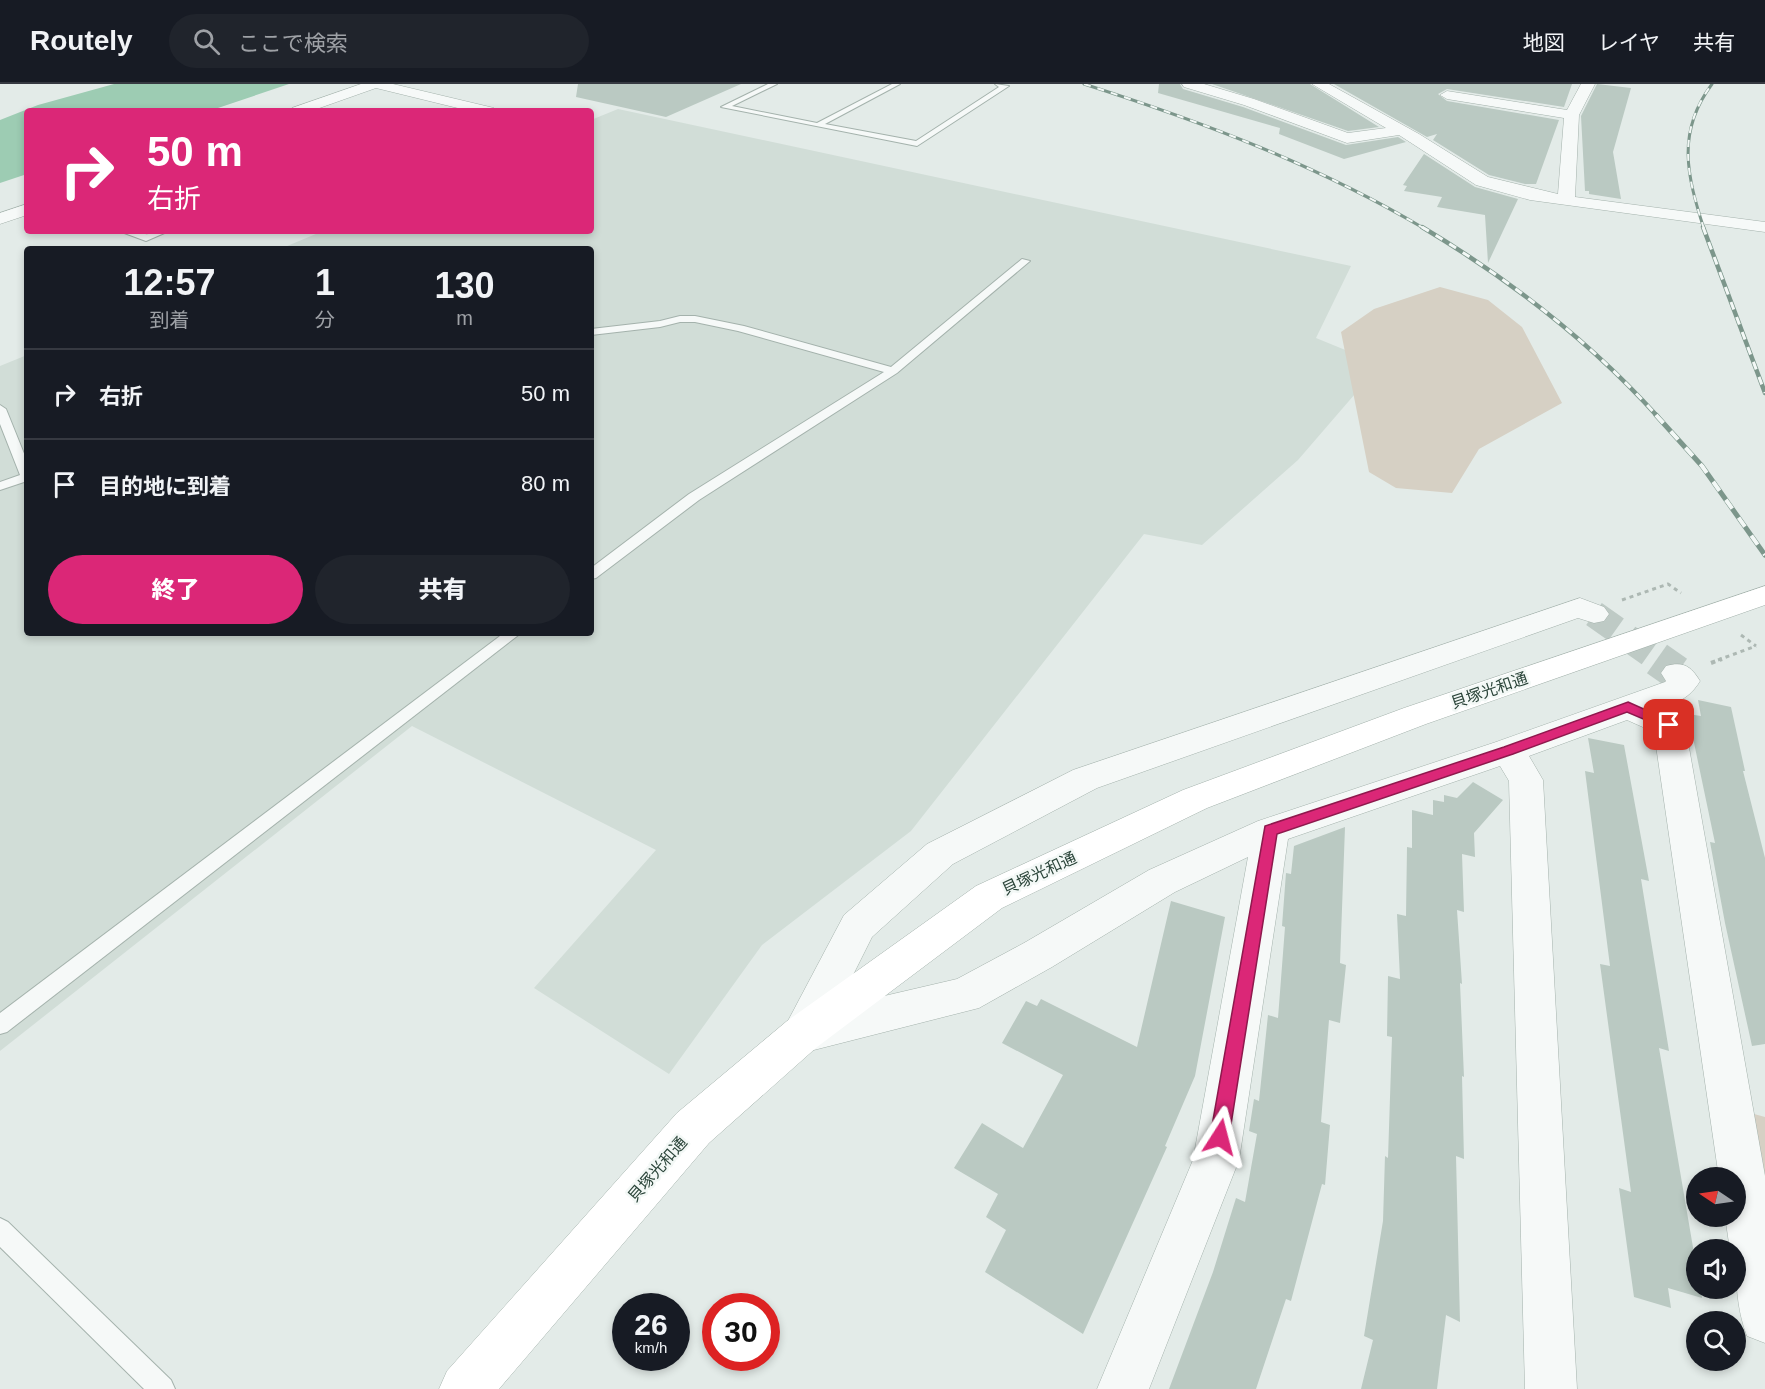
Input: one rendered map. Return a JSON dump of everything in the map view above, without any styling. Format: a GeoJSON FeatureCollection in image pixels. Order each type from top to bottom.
{"type":"FeatureCollection","features":[{"type":"Feature","properties":{"kind":"street"},"geometry":{"type":"LineString","coordinates":[[306,108],[375,84],[476,108]]}},
{"type":"Feature","properties":{"kind":"street"},"geometry":{"type":"LineString","coordinates":[[1189,84],[1216,87],[1347,138],[1412,132]]}},
{"type":"Feature","properties":{"kind":"street"},"geometry":{"type":"LineString","coordinates":[[1319,84],[1412,132],[1482,181],[1536,196],[1566,201],[1765,227]]}},
{"type":"Feature","properties":{"kind":"street"},"geometry":{"type":"LineString","coordinates":[[1566,201],[1572,115],[1588,84]]}},
{"type":"Feature","properties":{"kind":"street"},"geometry":{"type":"LineString","coordinates":[[1448,94],[1572,115]]}},
{"type":"Feature","properties":{"kind":"street"},"geometry":{"type":"LineString","coordinates":[[0,219],[24,210]]}},
{"type":"Feature","properties":{"kind":"street","name":"貝塚光和通"},"geometry":{"type":"LineString","coordinates":[[465,1389],[693,1128],[802,1034],[989,897],[1196,798],[1415,716],[1762,595]]}},
{"type":"Feature","properties":{"kind":"street"},"geometry":{"type":"LineString","coordinates":[[802,1034],[858,926],[940,854],[1085,779],[1580,607],[1606,608]]}},
{"type":"Feature","properties":{"kind":"street"},"geometry":{"type":"LineString","coordinates":[[802,1034],[965,995],[1162,881],[1271,831],[1508,751],[1676,690],[1690,669]]}},
{"type":"Feature","properties":{"kind":"street"},"geometry":{"type":"LineString","coordinates":[[1628,707],[1669,725],[1765,1318]]}},
{"type":"Feature","properties":{"kind":"street"},"geometry":{"type":"LineString","coordinates":[[1508,751],[1526,780],[1551,1389]]}},
{"type":"Feature","properties":{"kind":"street"},"geometry":{"type":"LineString","coordinates":[[1123,1389],[1216,1160],[1271,831]]}},
{"type":"Feature","properties":{"kind":"lane"},"geometry":{"type":"LineString","coordinates":[[774,84],[725,107],[917,144],[1005,86],[998,84]]}},
{"type":"Feature","properties":{"kind":"lane"},"geometry":{"type":"LineString","coordinates":[[818,125],[897,84]]}},
{"type":"Feature","properties":{"kind":"lane"},"geometry":{"type":"LineString","coordinates":[[133,234],[146,238],[156,234]]}},
{"type":"Feature","properties":{"kind":"lane"},"geometry":{"type":"LineString","coordinates":[[594,573],[694,497],[893,371],[1025,261]]}},
{"type":"Feature","properties":{"kind":"lane"},"geometry":{"type":"LineString","coordinates":[[594,332],[660,324],[680,319],[695,319],[740,328],[893,371]]}},
{"type":"Feature","properties":{"kind":"lane"},"geometry":{"type":"LineString","coordinates":[[0,409],[24,469]]}},
{"type":"Feature","properties":{"kind":"lane"},"geometry":{"type":"LineString","coordinates":[[0,486],[24,478]]}},
{"type":"Feature","properties":{"kind":"lane"},"geometry":{"type":"LineString","coordinates":[[0,1026],[510,636]]}},
{"type":"Feature","properties":{"kind":"lane"},"geometry":{"type":"LineString","coordinates":[[0,1230],[162,1389]]}},
{"type":"Feature","properties":{"kind":"path"},"geometry":{"type":"LineString","coordinates":[[1606,608],[1668,584],[1684,595]]}},
{"type":"Feature","properties":{"kind":"path"},"geometry":{"type":"LineString","coordinates":[[1690,669],[1756,646],[1742,635]]}},
{"type":"Feature","properties":{"kind":"shaded area"},"geometry":{"type":"Polygon","coordinates":[[[114,84],[289,84],[218,108],[30,108],[114,84]]]}},
{"type":"Feature","properties":{"kind":"shaded area"},"geometry":{"type":"Polygon","coordinates":[[[618,109],[1351,266],[1316,338],[1360,356],[1361,387],[1298,460],[1202,545],[1144,534],[911,831],[762,945],[669,1074],[534,988],[656,850],[412,726],[0,1051],[0,366],[24,356],[24,636],[594,636],[594,246],[287,246],[316,234],[594,234],[594,119],[618,109]]]}},
{"type":"Feature","properties":{"kind":"shaded area"},"geometry":{"type":"Polygon","coordinates":[[[24,111],[24,175],[0,183],[0,120],[24,111]]]}},
{"type":"Feature","properties":{"kind":"shaded area"},"geometry":{"type":"Polygon","coordinates":[[[1440,287],[1488,300],[1522,327],[1562,403],[1479,449],[1452,493],[1396,488],[1369,472],[1341,332],[1374,309],[1440,287]]]}},
{"type":"Feature","properties":{"kind":"shaded area"},"geometry":{"type":"Polygon","coordinates":[[[1754,1114],[1765,1117],[1765,1176],[1754,1114]]]}},
{"type":"Feature","properties":{"kind":"building"},"geometry":{"type":"Polygon","coordinates":[[[578,84],[741,84],[666,117],[576,97],[578,84]]]}},
{"type":"Feature","properties":{"kind":"building"},"geometry":{"type":"Polygon","coordinates":[[[1159,84],[1180,84],[1183,89],[1243,107],[1346,145],[1398,137],[1406,142],[1344,159],[1279,134],[1280,128],[1158,93],[1159,84]]]}},
{"type":"Feature","properties":{"kind":"building"},"geometry":{"type":"Polygon","coordinates":[[[1212,84],[1310,84],[1379,127],[1348,131],[1212,84]]]}},
{"type":"Feature","properties":{"kind":"building"},"geometry":{"type":"Polygon","coordinates":[[[1334,84],[1572,84],[1564,107],[1447,89],[1438,94],[1447,101],[1559,120],[1536,184],[1525,184],[1489,175],[1433,140],[1437,134],[1427,137],[1334,84]]]}},
{"type":"Feature","properties":{"kind":"building"},"geometry":{"type":"Polygon","coordinates":[[[1597,84],[1631,88],[1613,152],[1621,199],[1589,194],[1589,191],[1585,191],[1581,116],[1597,84]]]}},
{"type":"Feature","properties":{"kind":"building"},"geometry":{"type":"Polygon","coordinates":[[[1424,154],[1475,187],[1518,199],[1488,263],[1485,215],[1437,207],[1442,197],[1404,191],[1407,186],[1403,185],[1424,154]]]}},
{"type":"Feature","properties":{"kind":"building"},"geometry":{"type":"Polygon","coordinates":[[[1698,700],[1731,707],[1745,771],[1743,771],[1765,858],[1765,1044],[1752,1046],[1725,923],[1710,842],[1715,843],[1688,714],[1701,716],[1698,700]]]}},
{"type":"Feature","properties":{"kind":"building"},"geometry":{"type":"Polygon","coordinates":[[[1588,738],[1624,745],[1649,881],[1641,879],[1669,1051],[1659,1048],[1686,1206],[1686,1227],[1690,1227],[1692,1239],[1686,1239],[1686,1293],[1668,1288],[1671,1308],[1634,1297],[1619,1188],[1631,1192],[1600,964],[1610,966],[1585,771],[1594,773],[1588,738]]]}},
{"type":"Feature","properties":{"kind":"building"},"geometry":{"type":"Polygon","coordinates":[[[1473,782],[1503,800],[1474,833],[1475,857],[1462,854],[1464,912],[1457,910],[1462,984],[1460,983],[1464,1077],[1462,1076],[1464,1159],[1456,1156],[1460,1322],[1446,1315],[1437,1389],[1361,1389],[1373,1340],[1364,1336],[1383,1221],[1385,1156],[1388,1158],[1392,1037],[1387,1036],[1388,976],[1400,979],[1397,914],[1406,916],[1407,847],[1412,848],[1412,810],[1433,815],[1433,800],[1444,802],[1444,795],[1457,798],[1473,782]]]}},
{"type":"Feature","properties":{"kind":"building"},"geometry":{"type":"Polygon","coordinates":[[[1345,827],[1340,963],[1346,965],[1340,1023],[1329,1020],[1321,1122],[1330,1125],[1325,1185],[1322,1184],[1291,1301],[1286,1299],[1256,1389],[1169,1389],[1213,1272],[1236,1198],[1245,1202],[1257,1134],[1249,1131],[1254,1099],[1259,1101],[1268,1015],[1278,1018],[1285,927],[1282,926],[1286,873],[1291,874],[1294,846],[1345,827]]]}},
{"type":"Feature","properties":{"kind":"building"},"geometry":{"type":"Polygon","coordinates":[[[1171,901],[1225,917],[1195,1076],[1165,1146],[1167,1147],[1083,1334],[985,1272],[1006,1230],[986,1217],[998,1194],[954,1168],[982,1123],[1023,1148],[1063,1075],[1002,1043],[1026,1001],[1037,1006],[1041,999],[1137,1047],[1171,901]]]}},
{"type":"Feature","properties":{"kind":"tunnel"},"geometry":{"type":"LineString","coordinates":[[1594,614],[1659,660]]}},
{"type":"Feature","properties":{"kind":"tunnel"},"geometry":{"type":"LineString","coordinates":[[1657,659],[1677,673]]}},
{"type":"Feature","properties":{"kind":"railway"},"geometry":{"type":"LineString","coordinates":[[1084,84],[1259,147],[1343,185],[1425,229]]}},
{"type":"Feature","properties":{"kind":"railway"},"geometry":{"type":"LineString","coordinates":[[1704,229],[1693,191],[1688,155],[1693,119],[1712,84]]}},
{"type":"Feature","properties":{"kind":"railway"},"geometry":{"type":"LineString","coordinates":[[1422,227],[1486,268],[1547,313],[1605,363],[1658,417]]}},
{"type":"Feature","properties":{"kind":"railway"},"geometry":{"type":"LineString","coordinates":[[1703,227],[1765,393]]}},
{"type":"Feature","properties":{"kind":"railway"},"geometry":{"type":"LineString","coordinates":[[1656,415],[1702,466],[1765,555]]}},
{"type":"Feature","properties":{"kind":"route"},"geometry":{"type":"LineString","coordinates":[[1220,1137],[1271,831],[1508,751],[1628,707],[1669,725]]}}]}
